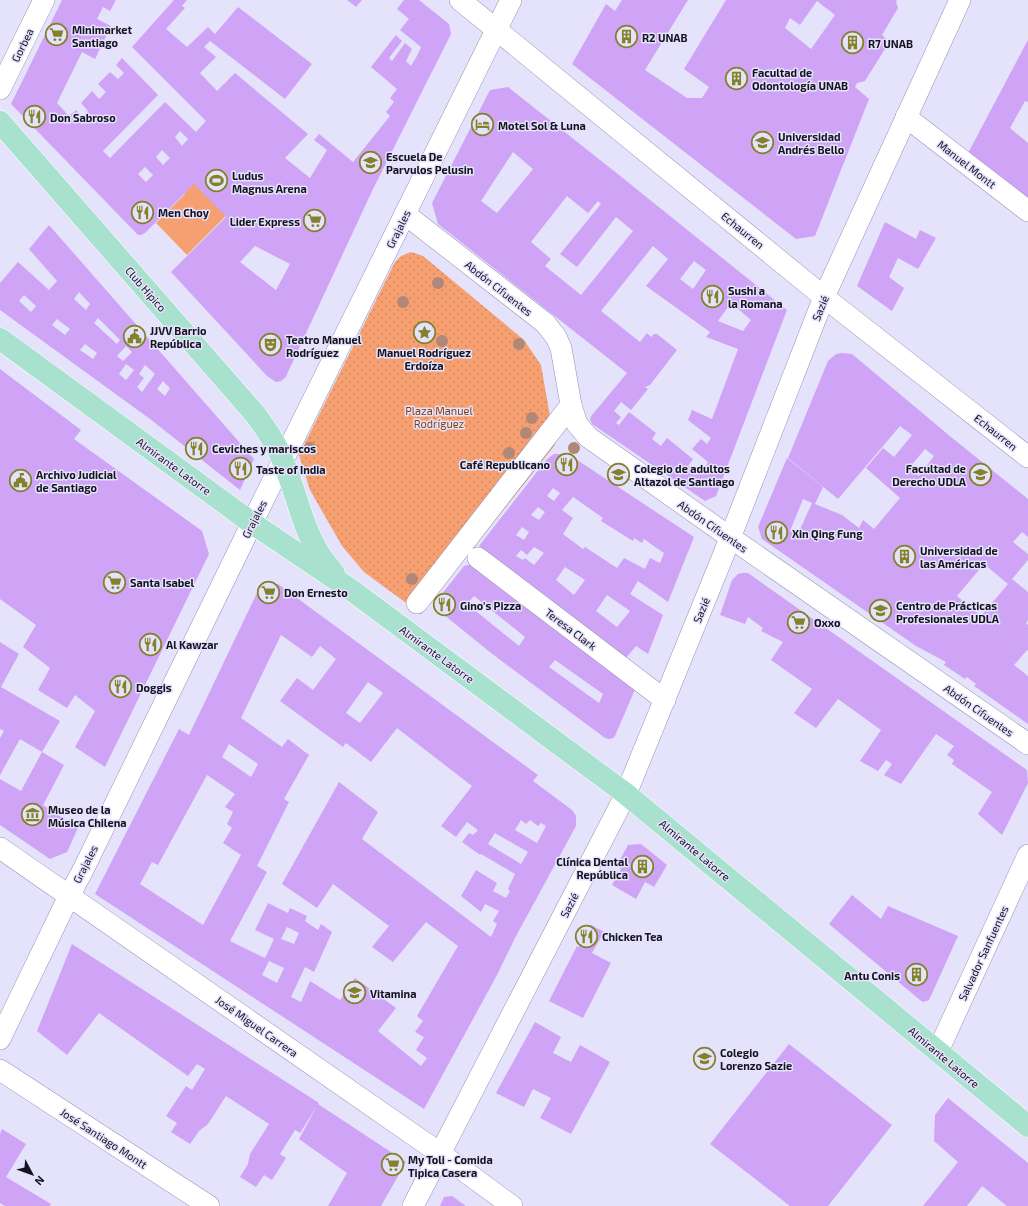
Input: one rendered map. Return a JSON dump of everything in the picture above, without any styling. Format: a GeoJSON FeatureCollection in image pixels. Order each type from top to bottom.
{"type":"FeatureCollection","features":[{"type":"Feature","properties":{"kind":"main road","name":"Club Hípico"},"geometry":{"type":"LineString","coordinates":[[0,122],[268,430],[283,461]]}},
{"type":"Feature","properties":{"kind":"main road","name":"Almirante Latorre"},"geometry":{"type":"LineString","coordinates":[[0,339],[252,523],[350,589],[399,627],[626,794],[1028,1126]]}},
{"type":"Feature","properties":{"kind":"main road","name":"Almirante Latorre"},"geometry":{"type":"LineString","coordinates":[[283,461],[305,527],[313,543],[326,563],[350,589]]}},
{"type":"Feature","properties":{"kind":"street","name":"Gorbea"},"geometry":{"type":"LineString","coordinates":[[0,89],[44,0]]}},
{"type":"Feature","properties":{"kind":"street","name":"Echaurren"},"geometry":{"type":"LineString","coordinates":[[460,0],[824,297],[1028,457]]}},
{"type":"Feature","properties":{"kind":"street","name":"Grajales"},"geometry":{"type":"LineString","coordinates":[[0,1039],[252,523],[511,0]]}},
{"type":"Feature","properties":{"kind":"street","name":"Sazié"},"geometry":{"type":"LineString","coordinates":[[413,1206],[626,794],[730,538],[824,297],[960,0]]}},
{"type":"Feature","properties":{"kind":"street","name":"Manuel Montt"},"geometry":{"type":"LineString","coordinates":[[906,117],[1028,211]]}},
{"type":"Feature","properties":{"kind":"street","name":"Abdón Cifuentes"},"geometry":{"type":"LineString","coordinates":[[405,214],[545,323],[561,348],[571,405],[577,424],[588,437],[730,538],[1028,744]]}},
{"type":"Feature","properties":{"kind":"street"},"geometry":{"type":"LineString","coordinates":[[417,603],[571,405]]}},
{"type":"Feature","properties":{"kind":"street","name":"Teresa Clark"},"geometry":{"type":"LineString","coordinates":[[478,558],[665,700]]}},
{"type":"Feature","properties":{"kind":"street","name":"José Miguel Carrera"},"geometry":{"type":"LineString","coordinates":[[0,848],[441,1154],[512,1206]]}},
{"type":"Feature","properties":{"kind":"street","name":"Salvador Sanfuentes"},"geometry":{"type":"LineString","coordinates":[[938,1051],[1028,855]]}},
{"type":"Feature","properties":{"kind":"street","name":"José Santiago Montt"},"geometry":{"type":"LineString","coordinates":[[0,1070],[208,1206]]}},
{"type":"Feature","properties":{"kind":"green space"},"geometry":{"type":"Polygon","coordinates":[[[306,135],[187,255],[156,223],[185,194],[161,169],[306,135]]]}},
{"type":"Feature","properties":{"kind":"green space","name":"Plaza Manuel Rodríguez"},"geometry":{"type":"Polygon","coordinates":[[[411,252],[423,256],[524,340],[541,365],[555,445],[421,614],[364,572],[342,546],[310,490],[299,455],[395,262],[401,256],[411,252]]]}},
{"type":"Feature","properties":{"kind":"building"},"geometry":{"type":"Polygon","coordinates":[[[62,0],[116,0],[110,11],[103,7],[97,19],[111,26],[95,59],[82,52],[57,103],[69,116],[76,110],[82,117],[88,111],[81,103],[92,91],[99,99],[106,92],[98,84],[110,72],[118,79],[124,73],[116,65],[122,58],[158,95],[103,151],[110,158],[165,102],[196,132],[206,121],[132,47],[174,0],[187,0],[182,6],[185,8],[166,29],[187,47],[208,27],[215,34],[238,7],[312,64],[285,99],[210,41],[204,47],[216,57],[200,73],[217,91],[235,73],[308,134],[285,158],[310,178],[327,150],[314,140],[319,134],[353,162],[390,116],[386,112],[394,102],[390,98],[397,89],[371,67],[396,35],[402,41],[389,58],[392,61],[405,43],[412,49],[406,61],[411,66],[418,54],[421,47],[400,30],[409,19],[397,9],[404,0],[419,0],[449,24],[451,34],[373,189],[286,377],[281,381],[276,382],[267,376],[171,272],[226,217],[194,184],[145,233],[138,235],[11,104],[62,0]],[[180,131],[175,137],[182,146],[188,139],[180,131]],[[162,150],[156,157],[163,165],[170,158],[162,150]],[[145,167],[138,174],[146,182],[153,175],[145,167]],[[255,246],[240,262],[276,290],[290,264],[255,246]]]}},
{"type":"Feature","properties":{"kind":"building"},"geometry":{"type":"Polygon","coordinates":[[[347,0],[362,0],[356,7],[347,0]]]}},
{"type":"Feature","properties":{"kind":"building","name":"Universidad Andrés Bello"},"geometry":{"type":"Polygon","coordinates":[[[622,0],[688,0],[645,70],[687,98],[702,98],[709,87],[684,69],[726,0],[897,0],[896,2],[898,8],[882,35],[889,41],[888,44],[865,81],[857,83],[855,87],[869,99],[815,236],[796,239],[572,64],[606,4],[615,11],[622,0]],[[817,1],[800,25],[790,18],[785,28],[811,49],[835,15],[817,1]]]}},
{"type":"Feature","properties":{"kind":"building"},"geometry":{"type":"Polygon","coordinates":[[[1028,40],[1028,102],[1025,101],[1010,128],[1028,143],[1028,203],[967,155],[1028,40]]]}},
{"type":"Feature","properties":{"kind":"building"},"geometry":{"type":"Polygon","coordinates":[[[508,87],[787,310],[716,496],[705,501],[592,424],[590,419],[592,415],[627,373],[438,224],[432,203],[490,90],[508,87]],[[513,152],[481,201],[497,213],[533,169],[513,152]],[[567,196],[531,242],[551,259],[545,266],[581,295],[633,231],[616,217],[577,267],[560,254],[601,204],[598,201],[588,213],[567,196]],[[653,246],[601,311],[640,342],[647,333],[651,337],[654,334],[657,334],[677,350],[650,385],[645,387],[648,389],[631,410],[621,402],[614,411],[621,417],[616,423],[619,425],[629,412],[656,433],[652,439],[661,446],[667,438],[693,459],[688,466],[694,471],[696,467],[703,472],[708,462],[692,449],[701,439],[707,444],[711,438],[688,420],[692,410],[712,419],[738,349],[706,337],[710,332],[646,286],[668,259],[653,246]],[[694,261],[680,279],[693,289],[706,270],[694,261]],[[731,303],[718,321],[743,331],[751,320],[731,303]]]}},
{"type":"Feature","properties":{"kind":"building"},"geometry":{"type":"Polygon","coordinates":[[[885,222],[916,239],[920,230],[936,238],[918,269],[898,258],[889,277],[904,288],[892,311],[857,286],[885,222]]]}},
{"type":"Feature","properties":{"kind":"building"},"geometry":{"type":"Polygon","coordinates":[[[49,225],[254,459],[240,490],[150,419],[0,310],[0,283],[18,262],[49,290],[57,281],[29,249],[49,225]],[[79,292],[74,299],[86,310],[90,304],[79,292]],[[24,295],[19,301],[31,312],[36,306],[24,295]],[[98,318],[94,323],[117,344],[120,340],[98,318]],[[57,319],[52,325],[65,335],[70,329],[57,319]],[[85,344],[80,350],[93,359],[97,353],[85,344]],[[126,346],[117,356],[123,361],[132,352],[126,346]],[[126,364],[119,374],[126,380],[134,370],[126,364]],[[145,365],[139,374],[144,378],[137,387],[142,392],[155,374],[145,365]],[[163,381],[157,389],[165,396],[170,388],[163,381]]]}},
{"type":"Feature","properties":{"kind":"building"},"geometry":{"type":"Polygon","coordinates":[[[836,354],[852,354],[1028,499],[1028,537],[1022,532],[1013,542],[1028,554],[1028,560],[1012,579],[1028,592],[1028,620],[1026,623],[1028,625],[1028,651],[1027,650],[1014,665],[1028,676],[1028,724],[974,686],[976,684],[967,677],[965,679],[944,665],[946,662],[916,646],[762,539],[758,527],[787,458],[823,487],[815,504],[842,515],[859,528],[863,520],[874,529],[900,498],[866,468],[883,448],[894,457],[912,435],[900,426],[838,499],[788,458],[828,361],[836,354]],[[925,449],[909,468],[919,476],[934,456],[925,449]],[[803,499],[790,531],[797,536],[812,503],[803,499]],[[984,564],[957,596],[981,616],[1008,584],[984,564]]]}},
{"type":"Feature","properties":{"kind":"building","name":"Santa Isabel"},"geometry":{"type":"Polygon","coordinates":[[[0,369],[81,430],[74,439],[202,531],[209,554],[105,767],[75,747],[95,711],[75,695],[67,708],[38,690],[50,668],[23,647],[36,625],[0,599],[0,369]]]}},
{"type":"Feature","properties":{"kind":"building"},"geometry":{"type":"Polygon","coordinates":[[[554,454],[565,454],[571,456],[694,537],[668,602],[638,581],[630,594],[663,615],[648,654],[636,646],[626,658],[479,546],[547,459],[554,454]],[[553,488],[547,496],[554,501],[560,493],[553,488]],[[573,497],[562,510],[573,518],[563,534],[583,549],[585,547],[617,568],[624,558],[645,569],[650,558],[660,563],[664,553],[644,539],[642,543],[634,538],[633,541],[601,521],[603,518],[573,497]],[[538,507],[531,515],[539,520],[545,512],[538,507]],[[522,527],[516,535],[524,540],[529,532],[522,527]],[[534,547],[527,555],[521,550],[516,556],[523,560],[525,558],[534,565],[544,553],[534,547]],[[565,567],[556,580],[574,595],[585,580],[565,567]],[[607,595],[596,611],[617,627],[630,611],[607,595]]]}},
{"type":"Feature","properties":{"kind":"building"},"geometry":{"type":"Polygon","coordinates":[[[473,564],[636,687],[613,738],[605,738],[491,653],[438,610],[437,600],[464,566],[473,564]],[[474,596],[467,604],[519,646],[525,637],[474,596]],[[555,660],[549,667],[599,703],[603,694],[555,660]]]}},
{"type":"Feature","properties":{"kind":"building"},"geometry":{"type":"Polygon","coordinates":[[[748,573],[1027,770],[1028,783],[1002,835],[978,814],[992,792],[952,764],[954,760],[947,755],[954,746],[936,734],[901,784],[884,775],[892,764],[886,760],[878,771],[860,761],[881,730],[838,699],[816,728],[794,713],[812,689],[771,660],[783,642],[761,631],[763,628],[748,617],[745,624],[720,615],[732,580],[738,574],[748,573]]]}},
{"type":"Feature","properties":{"kind":"building"},"geometry":{"type":"Polygon","coordinates":[[[278,584],[538,775],[533,781],[572,810],[576,816],[576,826],[424,1109],[95,894],[179,729],[189,735],[257,593],[263,586],[278,584]],[[281,635],[241,718],[282,747],[288,739],[309,755],[284,799],[289,802],[257,866],[267,872],[230,941],[265,958],[274,939],[255,930],[268,903],[288,913],[290,908],[307,916],[305,921],[318,930],[321,924],[332,932],[314,972],[305,967],[291,997],[301,1002],[310,981],[340,1000],[355,978],[396,1008],[378,1031],[421,1066],[427,1058],[416,1050],[424,1037],[415,1032],[423,1021],[417,1016],[458,946],[426,922],[393,962],[372,947],[389,926],[333,884],[317,908],[282,884],[339,782],[378,812],[362,839],[491,937],[497,924],[493,921],[499,911],[485,904],[481,912],[461,896],[476,870],[497,883],[493,891],[506,898],[510,891],[508,889],[515,874],[481,854],[480,855],[462,842],[469,833],[473,835],[478,830],[467,822],[456,837],[441,826],[472,786],[397,728],[371,762],[346,743],[343,747],[280,701],[297,678],[313,690],[336,659],[320,646],[312,657],[281,635]],[[368,682],[346,713],[360,723],[383,693],[368,682]],[[229,744],[222,757],[251,777],[258,764],[229,744]],[[207,775],[158,865],[152,862],[140,884],[203,925],[241,855],[223,843],[232,828],[227,824],[233,812],[225,807],[235,794],[207,775]],[[521,820],[515,830],[537,843],[546,826],[541,823],[538,826],[530,820],[526,824],[521,820]],[[495,833],[488,844],[521,864],[528,852],[495,833]],[[287,927],[281,939],[294,944],[299,933],[287,927]],[[269,961],[262,975],[277,983],[284,968],[269,961]]]}},
{"type":"Feature","properties":{"kind":"building"},"geometry":{"type":"Polygon","coordinates":[[[0,642],[19,654],[1,687],[60,721],[42,752],[20,739],[0,775],[0,738],[4,731],[0,729],[0,642]]]}},
{"type":"Feature","properties":{"kind":"building","name":"Museo de la Música Chilena"},"geometry":{"type":"Polygon","coordinates":[[[42,752],[64,765],[43,805],[78,828],[67,852],[50,859],[0,825],[0,779],[21,791],[42,752]]]}},
{"type":"Feature","properties":{"kind":"building","name":"Clínica Dental República"},"geometry":{"type":"Polygon","coordinates":[[[641,844],[667,865],[654,887],[645,882],[636,899],[612,885],[621,869],[617,865],[628,845],[641,844]]]}},
{"type":"Feature","properties":{"kind":"building","name":"Antu Conis"},"geometry":{"type":"Polygon","coordinates":[[[852,895],[881,919],[888,906],[958,936],[929,1000],[923,1002],[920,1000],[829,924],[852,895]]]}},
{"type":"Feature","properties":{"kind":"building"},"geometry":{"type":"Polygon","coordinates":[[[591,925],[604,932],[592,953],[611,963],[583,1018],[549,1001],[577,946],[579,947],[591,925]]]}},
{"type":"Feature","properties":{"kind":"building"},"geometry":{"type":"Polygon","coordinates":[[[72,944],[319,1103],[318,1104],[406,1162],[381,1206],[328,1206],[347,1173],[299,1139],[317,1106],[300,1133],[295,1130],[280,1154],[286,1158],[272,1180],[264,1175],[256,1187],[240,1177],[248,1164],[250,1154],[269,1124],[226,1096],[208,1124],[199,1131],[190,1144],[171,1132],[177,1123],[166,1116],[186,1086],[192,1090],[205,1069],[197,1064],[188,1076],[99,1013],[67,1055],[37,1031],[72,944]]]}},
{"type":"Feature","properties":{"kind":"building"},"geometry":{"type":"Polygon","coordinates":[[[535,1022],[561,1037],[553,1053],[571,1062],[580,1045],[610,1062],[571,1134],[540,1118],[551,1098],[533,1089],[524,1107],[496,1093],[535,1022]]]}},
{"type":"Feature","properties":{"kind":"building"},"geometry":{"type":"Polygon","coordinates":[[[789,1044],[892,1125],[828,1206],[790,1206],[710,1144],[789,1044]]]}},
{"type":"Feature","properties":{"kind":"building"},"geometry":{"type":"Polygon","coordinates":[[[948,1098],[1028,1163],[1028,1206],[1007,1206],[982,1186],[967,1206],[923,1206],[958,1162],[934,1141],[935,1115],[948,1098]]]}},
{"type":"Feature","properties":{"kind":"building"},"geometry":{"type":"Polygon","coordinates":[[[2,1129],[26,1144],[6,1177],[51,1204],[50,1206],[5,1206],[0,1203],[0,1134],[2,1129]]]}},
{"type":"Feature","properties":{"kind":"building"},"geometry":{"type":"Polygon","coordinates":[[[452,1196],[466,1206],[440,1206],[444,1197],[452,1196]]]}},
{"type":"Feature","properties":{"kind":"place","name":"Minimarket Santiago"},"geometry":{"type":"Point","coordinates":[57,35]}},
{"type":"Feature","properties":{"kind":"place","name":"R2 UNAB"},"geometry":{"type":"Point","coordinates":[626,37]}},
{"type":"Feature","properties":{"kind":"place","name":"R7 UNAB"},"geometry":{"type":"Point","coordinates":[852,43]}},
{"type":"Feature","properties":{"kind":"place","name":"Facultad de Odontología UNAB"},"geometry":{"type":"Point","coordinates":[737,78]}},
{"type":"Feature","properties":{"kind":"place","name":"Don Sabroso"},"geometry":{"type":"Point","coordinates":[35,117]}},
{"type":"Feature","properties":{"kind":"place","name":"Motel Sol & Luna"},"geometry":{"type":"Point","coordinates":[482,125]}},
{"type":"Feature","properties":{"kind":"place","name":"Universidad Andrés Bello"},"geometry":{"type":"Point","coordinates":[763,142]}},
{"type":"Feature","properties":{"kind":"place","name":"Escuela De Parvulos Pelusin"},"geometry":{"type":"Point","coordinates":[370,162]}},
{"type":"Feature","properties":{"kind":"place","name":"Ludus Magnus Arena"},"geometry":{"type":"Point","coordinates":[217,181]}},
{"type":"Feature","properties":{"kind":"place","name":"Men Choy"},"geometry":{"type":"Point","coordinates":[142,212]}},
{"type":"Feature","properties":{"kind":"place","name":"Lider Express"},"geometry":{"type":"Point","coordinates":[315,221]}},
{"type":"Feature","properties":{"kind":"place","name":"Sushi a la Romana"},"geometry":{"type":"Point","coordinates":[712,296]}},
{"type":"Feature","properties":{"kind":"place","name":"Manuel Rodríguez Erdoíza"},"geometry":{"type":"Point","coordinates":[424,332]}},
{"type":"Feature","properties":{"kind":"place","name":"JJVV Barrio República"},"geometry":{"type":"Point","coordinates":[134,336]}},
{"type":"Feature","properties":{"kind":"place","name":"Teatro Manuel Rodríguez"},"geometry":{"type":"Point","coordinates":[270,345]}},
{"type":"Feature","properties":{"kind":"place","name":"Ceviches y mariscos"},"geometry":{"type":"Point","coordinates":[196,448]}},
{"type":"Feature","properties":{"kind":"place","name":"Café Republicano"},"geometry":{"type":"Point","coordinates":[566,464]}},
{"type":"Feature","properties":{"kind":"place","name":"Taste of India"},"geometry":{"type":"Point","coordinates":[241,469]}},
{"type":"Feature","properties":{"kind":"place","name":"Colegio de adultos Altazol de Santiago"},"geometry":{"type":"Point","coordinates":[619,474]}},
{"type":"Feature","properties":{"kind":"place","name":"Facultad de Derecho UDLA"},"geometry":{"type":"Point","coordinates":[981,474]}},
{"type":"Feature","properties":{"kind":"place","name":"Archivo Judicial de Santiago"},"geometry":{"type":"Point","coordinates":[21,480]}},
{"type":"Feature","properties":{"kind":"place","name":"Xin Qing Fung"},"geometry":{"type":"Point","coordinates":[777,533]}},
{"type":"Feature","properties":{"kind":"place","name":"Universidad de las Américas"},"geometry":{"type":"Point","coordinates":[904,556]}},
{"type":"Feature","properties":{"kind":"place","name":"Santa Isabel"},"geometry":{"type":"Point","coordinates":[115,582]}},
{"type":"Feature","properties":{"kind":"place","name":"Don Ernesto"},"geometry":{"type":"Point","coordinates":[269,592]}},
{"type":"Feature","properties":{"kind":"place","name":"Gino's Pizza"},"geometry":{"type":"Point","coordinates":[445,605]}},
{"type":"Feature","properties":{"kind":"place","name":"Centro de Prácticas Profesionales UDLA"},"geometry":{"type":"Point","coordinates":[881,611]}},
{"type":"Feature","properties":{"kind":"place","name":"Oxxo"},"geometry":{"type":"Point","coordinates":[798,622]}},
{"type":"Feature","properties":{"kind":"place","name":"Al Kawzar"},"geometry":{"type":"Point","coordinates":[150,644]}},
{"type":"Feature","properties":{"kind":"place","name":"Doggis"},"geometry":{"type":"Point","coordinates":[120,687]}},
{"type":"Feature","properties":{"kind":"place","name":"Museo de la Música Chilena"},"geometry":{"type":"Point","coordinates":[33,815]}},
{"type":"Feature","properties":{"kind":"place","name":"Clínica Dental República"},"geometry":{"type":"Point","coordinates":[643,867]}},
{"type":"Feature","properties":{"kind":"place","name":"Chicken Tea"},"geometry":{"type":"Point","coordinates":[586,936]}},
{"type":"Feature","properties":{"kind":"place","name":"Antu Conis"},"geometry":{"type":"Point","coordinates":[916,975]}},
{"type":"Feature","properties":{"kind":"place","name":"Vitamina"},"geometry":{"type":"Point","coordinates":[354,993]}},
{"type":"Feature","properties":{"kind":"place","name":"Colegio Lorenzo Sazie"},"geometry":{"type":"Point","coordinates":[704,1058]}},
{"type":"Feature","properties":{"kind":"place","name":"My Toli - Comida Tipica Casera"},"geometry":{"type":"Point","coordinates":[393,1165]}}]}
